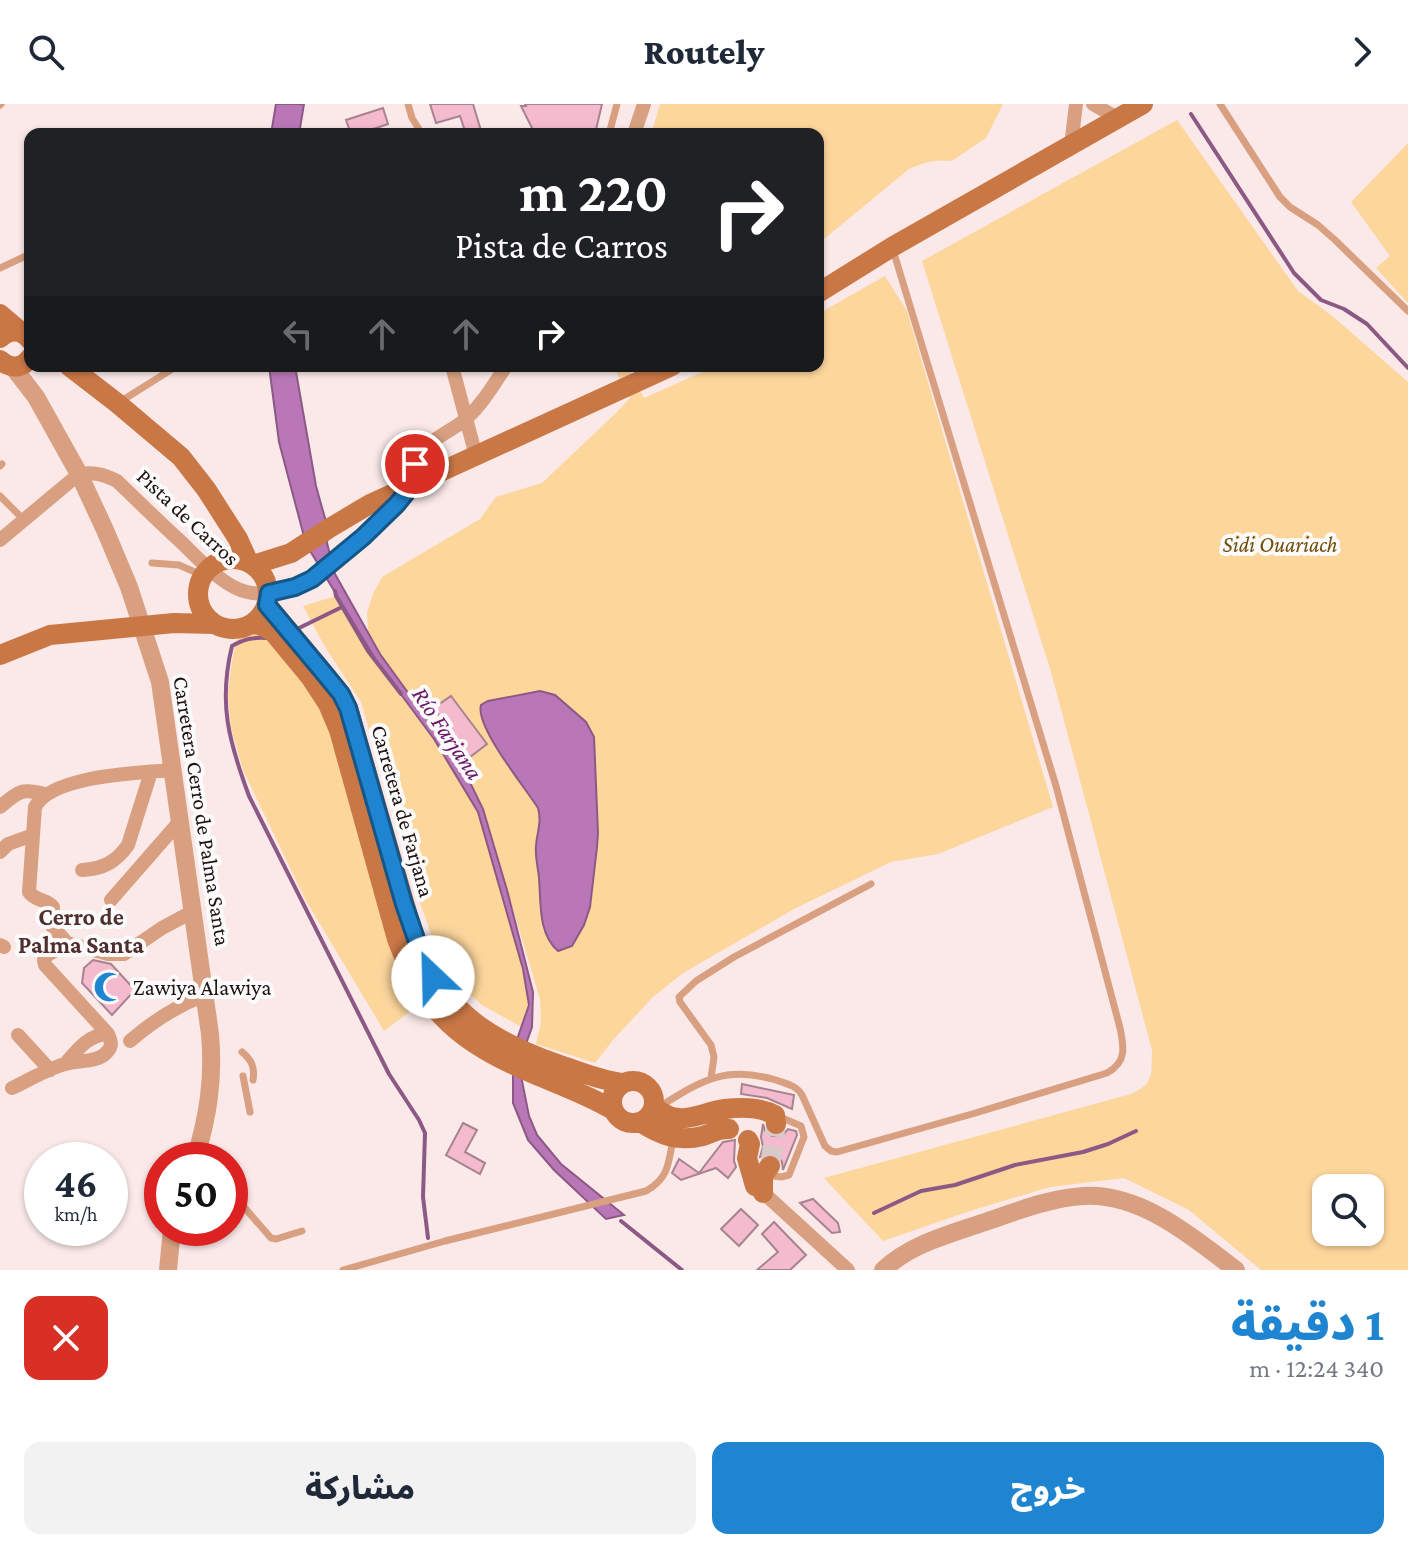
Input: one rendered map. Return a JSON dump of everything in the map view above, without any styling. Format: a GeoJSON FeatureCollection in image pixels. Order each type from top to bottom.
{"type":"FeatureCollection","features":[{"type":"Feature","properties":{"kind":"main road"},"geometry":{"type":"LineString","coordinates":[[824,289],[892,247],[1143,104]]}},
{"type":"Feature","properties":{"kind":"main road"},"geometry":{"type":"LineString","coordinates":[[0,314],[22,337]]}},
{"type":"Feature","properties":{"kind":"main road"},"geometry":{"type":"LineString","coordinates":[[74,372],[117,403],[181,457],[206,489],[251,564]]}},
{"type":"Feature","properties":{"kind":"main road"},"geometry":{"type":"LineString","coordinates":[[212,568],[241,560],[251,564],[291,553],[370,504],[657,372]]}},
{"type":"Feature","properties":{"kind":"main road"},"geometry":{"type":"LineString","coordinates":[[214,624],[198,598],[199,590],[230,539],[231,528]]}},
{"type":"Feature","properties":{"kind":"main road"},"geometry":{"type":"LineString","coordinates":[[0,655],[50,635],[174,623],[214,624],[237,629],[252,624],[258,619],[291,553]]}},
{"type":"Feature","properties":{"kind":"main road","name":"Carretera de Farjana"},"geometry":{"type":"LineString","coordinates":[[251,564],[260,571],[282,633],[317,675],[341,694],[353,722],[404,904],[423,959],[433,977],[459,1010],[495,1046],[613,1110],[627,1123],[640,1122],[673,1139]]}},
{"type":"Feature","properties":{"kind":"main road"},"geometry":{"type":"LineString","coordinates":[[174,623],[198,598]]}},
{"type":"Feature","properties":{"kind":"main road","name":"Carretera de Farjana"},"geometry":{"type":"LineString","coordinates":[[252,624],[282,633]]}},
{"type":"Feature","properties":{"kind":"main road","name":"Carretera de Farjana"},"geometry":{"type":"LineString","coordinates":[[533,1064],[621,1083],[633,1080],[645,1084],[653,1093],[656,1107]]}},
{"type":"Feature","properties":{"kind":"main road"},"geometry":{"type":"LineString","coordinates":[[613,1110],[613,1092],[621,1083]]}},
{"type":"Feature","properties":{"kind":"main road"},"geometry":{"type":"LineString","coordinates":[[640,1122],[656,1107],[668,1116],[681,1119],[725,1122]]}},
{"type":"Feature","properties":{"kind":"main road"},"geometry":{"type":"LineString","coordinates":[[673,1139],[698,1137],[750,1108],[771,1112],[776,1120]]}},
{"type":"Feature","properties":{"kind":"main road"},"geometry":{"type":"LineString","coordinates":[[748,1140],[747,1158],[763,1180]]}},
{"type":"Feature","properties":{"kind":"street"},"geometry":{"type":"LineString","coordinates":[[636,128],[644,104]]}},
{"type":"Feature","properties":{"kind":"street"},"geometry":{"type":"LineString","coordinates":[[1071,146],[1076,104]]}},
{"type":"Feature","properties":{"kind":"street"},"geometry":{"type":"LineString","coordinates":[[1093,104],[1119,119]]}},
{"type":"Feature","properties":{"kind":"street","name":"Carretera Cerro de Palma Santa"},"geometry":{"type":"LineString","coordinates":[[25,372],[105,530],[129,587],[160,682],[213,1065],[200,1142]]}},
{"type":"Feature","properties":{"kind":"street"},"geometry":{"type":"LineString","coordinates":[[453,372],[476,456]]}},
{"type":"Feature","properties":{"kind":"street","name":"Pista de Carros"},"geometry":{"type":"LineString","coordinates":[[413,484],[419,456],[435,440],[465,421],[502,372]]}},
{"type":"Feature","properties":{"kind":"street"},"geometry":{"type":"LineString","coordinates":[[0,540],[79,474]]}},
{"type":"Feature","properties":{"kind":"street","name":"Pista de Carros"},"geometry":{"type":"LineString","coordinates":[[79,474],[105,474],[117,481],[229,585],[244,592],[268,595],[295,587],[314,576]]}},
{"type":"Feature","properties":{"kind":"street"},"geometry":{"type":"LineString","coordinates":[[174,770],[95,778],[71,784],[39,799],[35,807],[29,892],[53,907],[52,926],[67,943],[108,954],[124,954],[192,912]]}},
{"type":"Feature","properties":{"kind":"street"},"geometry":{"type":"LineString","coordinates":[[82,870],[106,866],[123,853],[151,772]]}},
{"type":"Feature","properties":{"kind":"street"},"geometry":{"type":"LineString","coordinates":[[0,807],[21,790],[45,794]]}},
{"type":"Feature","properties":{"kind":"street"},"geometry":{"type":"LineString","coordinates":[[111,900],[180,821]]}},
{"type":"Feature","properties":{"kind":"street"},"geometry":{"type":"LineString","coordinates":[[0,852],[8,844],[33,835]]}},
{"type":"Feature","properties":{"kind":"street"},"geometry":{"type":"LineString","coordinates":[[12,1088],[66,1063],[94,1059],[107,1053],[110,1047],[108,1034],[45,965],[46,956],[67,943]]}},
{"type":"Feature","properties":{"kind":"street"},"geometry":{"type":"LineString","coordinates":[[130,1041],[163,1015],[205,995]]}},
{"type":"Feature","properties":{"kind":"street"},"geometry":{"type":"LineString","coordinates":[[66,1063],[87,1041],[108,1034]]}},
{"type":"Feature","properties":{"kind":"street"},"geometry":{"type":"LineString","coordinates":[[18,1035],[50,1070]]}},
{"type":"Feature","properties":{"kind":"street"},"geometry":{"type":"LineString","coordinates":[[763,1180],[848,1270]]}},
{"type":"Feature","properties":{"kind":"street"},"geometry":{"type":"LineString","coordinates":[[883,1270],[908,1251],[936,1238],[1030,1207],[1082,1196],[1104,1196],[1146,1210],[1206,1247],[1236,1270]]}},
{"type":"Feature","properties":{"kind":"street"},"geometry":{"type":"LineString","coordinates":[[168,1270],[170,1246]]}},
{"type":"Feature","properties":{"kind":"lane"},"geometry":{"type":"LineString","coordinates":[[408,104],[418,128]]}},
{"type":"Feature","properties":{"kind":"lane"},"geometry":{"type":"LineString","coordinates":[[611,128],[617,104]]}},
{"type":"Feature","properties":{"kind":"lane"},"geometry":{"type":"LineString","coordinates":[[1220,104],[1280,197],[1335,240],[1408,311]]}},
{"type":"Feature","properties":{"kind":"lane"},"geometry":{"type":"LineString","coordinates":[[410,128],[412,118]]}},
{"type":"Feature","properties":{"kind":"lane"},"geometry":{"type":"LineString","coordinates":[[656,1107],[711,1078],[749,1075],[771,1079],[797,1088],[825,1146],[837,1152],[1107,1073],[1117,1066],[1124,1051],[1056,786],[892,247]]}},
{"type":"Feature","properties":{"kind":"lane"},"geometry":{"type":"LineString","coordinates":[[0,268],[24,257]]}},
{"type":"Feature","properties":{"kind":"lane"},"geometry":{"type":"LineString","coordinates":[[117,403],[167,372]]}},
{"type":"Feature","properties":{"kind":"lane","name":"Pista de Carros"},"geometry":{"type":"LineString","coordinates":[[314,576],[380,521],[413,484]]}},
{"type":"Feature","properties":{"kind":"lane"},"geometry":{"type":"LineString","coordinates":[[0,496],[24,520]]}},
{"type":"Feature","properties":{"kind":"lane"},"geometry":{"type":"LineString","coordinates":[[152,563],[212,568]]}},
{"type":"Feature","properties":{"kind":"lane"},"geometry":{"type":"LineString","coordinates":[[711,1078],[714,1057],[711,1045],[679,997],[696,981],[734,957],[871,884]]}},
{"type":"Feature","properties":{"kind":"lane"},"geometry":{"type":"LineString","coordinates":[[242,1052],[253,1064],[253,1080]]}},
{"type":"Feature","properties":{"kind":"lane"},"geometry":{"type":"LineString","coordinates":[[243,1076],[250,1112]]}},
{"type":"Feature","properties":{"kind":"lane"},"geometry":{"type":"LineString","coordinates":[[763,1180],[789,1175],[804,1137],[801,1126],[776,1120]]}},
{"type":"Feature","properties":{"kind":"lane"},"geometry":{"type":"LineString","coordinates":[[343,1270],[646,1191],[667,1172],[673,1139]]}},
{"type":"Feature","properties":{"kind":"lane"},"geometry":{"type":"LineString","coordinates":[[248,1212],[271,1238],[302,1231]]}},
{"type":"Feature","properties":{"kind":"green space"},"geometry":{"type":"Polygon","coordinates":[[[660,104],[1003,104],[986,138],[952,161],[930,162],[909,169],[824,239],[824,128],[653,128],[660,104]]]}},
{"type":"Feature","properties":{"kind":"green space","name":"Sidi Ouariach"},"geometry":{"type":"Polygon","coordinates":[[[1177,120],[1298,291],[1330,314],[1408,382],[1408,1270],[1261,1270],[1189,1210],[1124,1178],[1050,1187],[883,1241],[824,1178],[1131,1094],[1148,1082],[1152,1050],[1051,672],[922,261],[1177,120]]]}},
{"type":"Feature","properties":{"kind":"green space"},"geometry":{"type":"Polygon","coordinates":[[[1408,143],[1408,303],[1376,268],[1390,256],[1351,202],[1408,143]]]}},
{"type":"Feature","properties":{"kind":"green space"},"geometry":{"type":"Polygon","coordinates":[[[885,276],[907,311],[1053,807],[938,854],[891,862],[794,909],[683,973],[653,997],[595,1063],[536,1044],[541,1023],[540,999],[483,809],[464,770],[380,654],[368,631],[367,612],[373,594],[382,577],[480,519],[496,497],[542,483],[630,398],[616,372],[630,372],[644,398],[702,372],[824,372],[824,311],[885,276]]]}},
{"type":"Feature","properties":{"kind":"green space"},"geometry":{"type":"Polygon","coordinates":[[[336,596],[368,651],[456,770],[478,812],[526,984],[529,1005],[525,1029],[482,1005],[462,987],[436,948],[417,894],[361,702],[303,606],[336,596]]]}},
{"type":"Feature","properties":{"kind":"green space"},"geometry":{"type":"Polygon","coordinates":[[[253,632],[273,635],[321,705],[420,1004],[384,1031],[305,899],[243,770],[231,728],[228,694],[237,639],[253,632]]]}},
{"type":"Feature","properties":{"kind":"shaded area"},"geometry":{"type":"Polygon","coordinates":[[[276,104],[304,104],[300,128],[272,128],[276,104]]]}},
{"type":"Feature","properties":{"kind":"shaded area"},"geometry":{"type":"Polygon","coordinates":[[[270,372],[296,372],[335,574],[380,654],[464,770],[483,809],[533,992],[532,1027],[522,1055],[521,1076],[529,1116],[537,1135],[561,1164],[624,1215],[606,1219],[554,1170],[528,1140],[513,1103],[513,1051],[529,1005],[523,969],[478,812],[434,739],[377,662],[306,544],[279,442],[270,372]]]}},
{"type":"Feature","properties":{"kind":"shaded area"},"geometry":{"type":"Polygon","coordinates":[[[540,691],[555,695],[586,722],[594,737],[598,833],[590,907],[572,946],[558,951],[547,936],[542,917],[536,854],[538,808],[502,757],[481,715],[481,705],[488,701],[540,691]]]}},
{"type":"Feature","properties":{"kind":"building"},"geometry":{"type":"Polygon","coordinates":[[[430,104],[473,104],[480,128],[464,128],[460,116],[436,123],[430,104]]]}},
{"type":"Feature","properties":{"kind":"building"},"geometry":{"type":"Polygon","coordinates":[[[602,104],[596,128],[532,128],[521,106],[602,104]]]}},
{"type":"Feature","properties":{"kind":"building"},"geometry":{"type":"Polygon","coordinates":[[[383,108],[388,124],[376,128],[349,128],[346,120],[383,108]]]}},
{"type":"Feature","properties":{"kind":"building"},"geometry":{"type":"Polygon","coordinates":[[[451,696],[487,744],[470,757],[434,708],[451,696]]]}},
{"type":"Feature","properties":{"kind":"building","name":"Zawiya Alawiya"},"geometry":{"type":"Polygon","coordinates":[[[93,960],[111,964],[135,990],[112,1015],[82,983],[84,968],[93,960]]]}},
{"type":"Feature","properties":{"kind":"building"},"geometry":{"type":"Polygon","coordinates":[[[742,1084],[794,1095],[792,1109],[767,1098],[741,1094],[742,1084]]]}},
{"type":"Feature","properties":{"kind":"building"},"geometry":{"type":"Polygon","coordinates":[[[463,1123],[477,1130],[465,1152],[485,1163],[480,1174],[446,1155],[463,1123]]]}},
{"type":"Feature","properties":{"kind":"building"},"geometry":{"type":"Polygon","coordinates":[[[763,1124],[765,1131],[772,1136],[783,1135],[788,1129],[796,1131],[783,1170],[777,1155],[771,1153],[760,1157],[763,1124]]]}},
{"type":"Feature","properties":{"kind":"building"},"geometry":{"type":"Polygon","coordinates":[[[735,1140],[736,1167],[728,1178],[716,1168],[681,1180],[672,1173],[679,1159],[699,1173],[723,1142],[735,1140]]]}},
{"type":"Feature","properties":{"kind":"building"},"geometry":{"type":"Polygon","coordinates":[[[813,1199],[838,1223],[840,1232],[832,1233],[800,1203],[813,1199]]]}},
{"type":"Feature","properties":{"kind":"building"},"geometry":{"type":"Polygon","coordinates":[[[741,1209],[758,1225],[739,1246],[721,1229],[741,1209]]]}},
{"type":"Feature","properties":{"kind":"building"},"geometry":{"type":"Polygon","coordinates":[[[774,1222],[806,1255],[790,1270],[757,1270],[778,1252],[762,1234],[774,1222]]]}},
{"type":"Feature","properties":{"kind":"waterway"},"geometry":{"type":"LineString","coordinates":[[1191,114],[1294,273],[1321,300],[1344,309],[1367,324],[1408,368]]}},
{"type":"Feature","properties":{"kind":"waterway","name":"Río Farjana"},"geometry":{"type":"LineString","coordinates":[[335,591],[368,651],[401,694]]}},
{"type":"Feature","properties":{"kind":"waterway"},"geometry":{"type":"LineString","coordinates":[[295,630],[342,607]]}},
{"type":"Feature","properties":{"kind":"waterway"},"geometry":{"type":"LineString","coordinates":[[267,638],[249,639],[232,646],[226,686],[231,740],[249,796],[389,1074],[425,1133],[423,1197],[428,1238]]}},
{"type":"Feature","properties":{"kind":"waterway"},"geometry":{"type":"LineString","coordinates":[[874,1213],[921,1191],[955,1185],[1015,1165],[1083,1152],[1136,1131]]}},
{"type":"Feature","properties":{"kind":"waterway"},"geometry":{"type":"LineString","coordinates":[[621,1221],[682,1270]]}},
{"type":"Feature","properties":{"kind":"tunnel"},"geometry":{"type":"LineString","coordinates":[[770,1166],[776,1124]]}},
{"type":"Feature","properties":{"kind":"place","name":"Zawiya Alawiya"},"geometry":{"type":"Point","coordinates":[109,987]}},
{"type":"Feature","properties":{"kind":"district","name":"Cerro de Palma Santa"},"geometry":{"type":"Point","coordinates":[81,930]}},
{"type":"Feature","properties":{"kind":"route"},"geometry":{"type":"LineString","coordinates":[[415,464],[413,484],[380,521],[312,579],[269,593],[267,605],[341,694],[348,708],[413,933],[433,977]]}}]}
